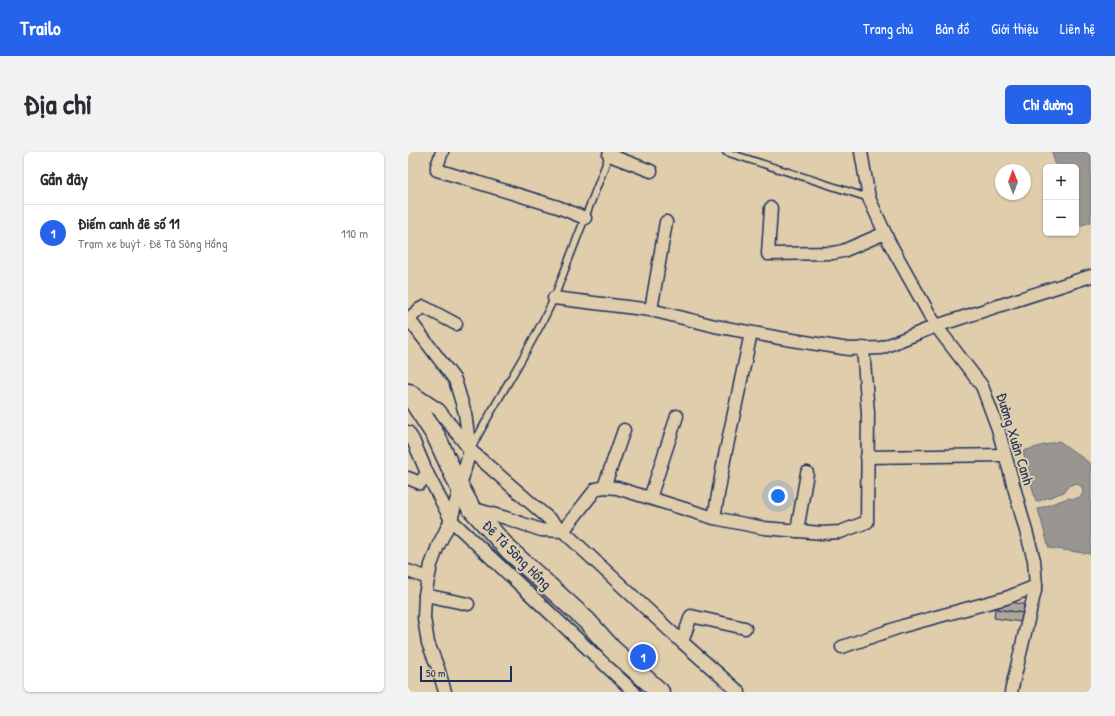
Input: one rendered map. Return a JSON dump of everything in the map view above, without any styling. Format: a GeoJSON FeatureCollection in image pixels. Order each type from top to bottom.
{"type":"FeatureCollection","features":[{"type":"Feature","properties":{"kind":"main road","name":"Đê Tả Sông Hồng"},"geometry":{"type":"LineString","coordinates":[[408,393],[414,407],[436,436],[470,508],[509,550],[589,624],[612,649],[660,692]]}},
{"type":"Feature","properties":{"kind":"street"},"geometry":{"type":"LineString","coordinates":[[442,152],[437,170],[558,207],[585,218]]}},
{"type":"Feature","properties":{"kind":"street","name":"Đường Xuân Canh"},"geometry":{"type":"LineString","coordinates":[[861,152],[869,198],[889,242],[936,326],[982,386],[998,429],[1034,560],[1036,586],[1011,692]]}},
{"type":"Feature","properties":{"kind":"street"},"geometry":{"type":"LineString","coordinates":[[610,153],[651,171]]}},
{"type":"Feature","properties":{"kind":"street"},"geometry":{"type":"LineString","coordinates":[[771,208],[768,254],[833,253],[843,251],[886,233]]}},
{"type":"Feature","properties":{"kind":"street"},"geometry":{"type":"LineString","coordinates":[[651,310],[666,222]]}},
{"type":"Feature","properties":{"kind":"street"},"geometry":{"type":"LineString","coordinates":[[554,298],[651,310],[715,326],[751,333],[849,348],[881,348],[936,326],[1091,276]]}},
{"type":"Feature","properties":{"kind":"street"},"geometry":{"type":"LineString","coordinates":[[443,691],[438,668],[428,643],[424,618],[425,595],[428,578],[438,546],[451,520],[470,450],[465,413],[455,380],[408,318],[424,307],[456,324]]}},
{"type":"Feature","properties":{"kind":"street"},"geometry":{"type":"LineString","coordinates":[[714,518],[724,460],[751,333]]}},
{"type":"Feature","properties":{"kind":"street"},"geometry":{"type":"LineString","coordinates":[[563,531],[596,489],[604,487],[617,488],[714,518],[764,528],[822,533],[840,532],[867,522],[868,414],[863,348]]}},
{"type":"Feature","properties":{"kind":"street"},"geometry":{"type":"LineString","coordinates":[[408,390],[439,410],[470,450],[563,531],[682,642],[739,692]]}},
{"type":"Feature","properties":{"kind":"street"},"geometry":{"type":"LineString","coordinates":[[650,498],[677,416]]}},
{"type":"Feature","properties":{"kind":"street"},"geometry":{"type":"LineString","coordinates":[[604,487],[624,430]]}},
{"type":"Feature","properties":{"kind":"street"},"geometry":{"type":"LineString","coordinates":[[408,432],[451,520],[634,692]]}},
{"type":"Feature","properties":{"kind":"street"},"geometry":{"type":"LineString","coordinates":[[867,457],[1005,455]]}},
{"type":"Feature","properties":{"kind":"street"},"geometry":{"type":"LineString","coordinates":[[408,478],[420,483],[427,473]]}},
{"type":"Feature","properties":{"kind":"street"},"geometry":{"type":"LineString","coordinates":[[797,531],[808,473]]}},
{"type":"Feature","properties":{"kind":"street"},"geometry":{"type":"LineString","coordinates":[[470,508],[541,530],[563,531]]}},
{"type":"Feature","properties":{"kind":"street"},"geometry":{"type":"LineString","coordinates":[[408,571],[428,578]]}},
{"type":"Feature","properties":{"kind":"street"},"geometry":{"type":"LineString","coordinates":[[842,647],[903,626],[1006,598],[1036,586]]}},
{"type":"Feature","properties":{"kind":"street"},"geometry":{"type":"LineString","coordinates":[[425,595],[468,604]]}},
{"type":"Feature","properties":{"kind":"street"},"geometry":{"type":"LineString","coordinates":[[682,642],[691,616],[745,628]]}},
{"type":"Feature","properties":{"kind":"street"},"geometry":{"type":"LineString","coordinates":[[587,648],[589,624]]}},
{"type":"Feature","properties":{"kind":"street"},"geometry":{"type":"LineString","coordinates":[[589,624],[606,657],[607,666]]}},
{"type":"Feature","properties":{"kind":"lane"},"geometry":{"type":"LineString","coordinates":[[726,152],[869,198]]}},
{"type":"Feature","properties":{"kind":"lane"},"geometry":{"type":"LineString","coordinates":[[470,450],[485,421],[544,321],[610,153]]}},
{"type":"Feature","properties":{"kind":"shaded area"},"geometry":{"type":"Polygon","coordinates":[[[1052,152],[1091,152],[1091,222],[1079,226],[1079,164],[1055,164],[1052,152]]]}},
{"type":"Feature","properties":{"kind":"shaded area"},"geometry":{"type":"Polygon","coordinates":[[[1059,441],[1091,464],[1091,554],[1049,548],[1038,509],[1068,498],[1074,499],[1080,497],[1083,493],[1082,487],[1076,483],[1068,486],[1064,492],[1036,502],[1023,451],[1059,441]]]}},
{"type":"Feature","properties":{"kind":"building"},"geometry":{"type":"Polygon","coordinates":[[[1000,601],[1024,604],[1023,613],[998,609],[1000,601]]]}},
{"type":"Feature","properties":{"kind":"building"},"geometry":{"type":"Polygon","coordinates":[[[995,609],[1023,613],[1021,622],[994,618],[995,609]]]}},
{"type":"Feature","properties":{"kind":"place","name":"Điếm canh đê số 11"},"geometry":{"type":"Point","coordinates":[643,657]}}]}
